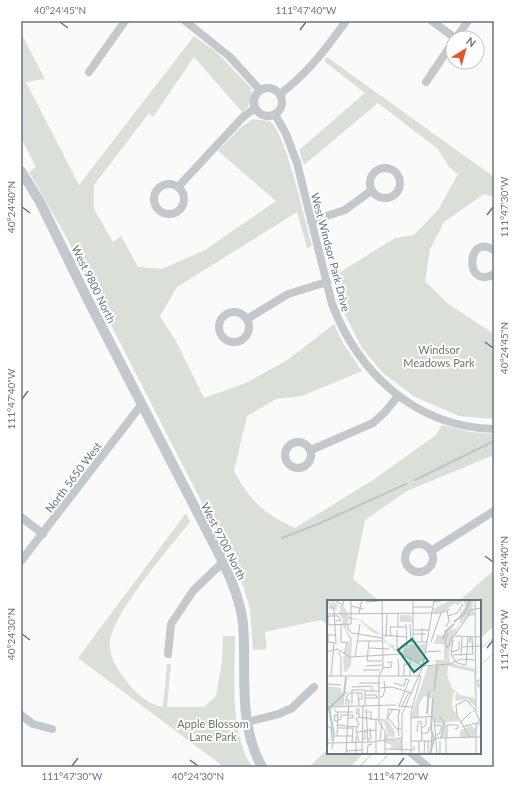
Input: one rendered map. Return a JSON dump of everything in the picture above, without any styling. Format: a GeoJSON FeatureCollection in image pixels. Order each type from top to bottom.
{"type":"FeatureCollection","features":[{"type":"Feature","properties":{"kind":"main road"},"geometry":{"type":"LineString","coordinates":[[481,657],[493,646]]}},
{"type":"Feature","properties":{"kind":"main road"},"geometry":{"type":"LineString","coordinates":[[367,767],[381,754]]}},
{"type":"Feature","properties":{"kind":"street"},"geometry":{"type":"LineString","coordinates":[[88,72],[125,21]]}},
{"type":"Feature","properties":{"kind":"street"},"geometry":{"type":"LineString","coordinates":[[185,21],[230,57],[260,90]]}},
{"type":"Feature","properties":{"kind":"street"},"geometry":{"type":"LineString","coordinates":[[280,94],[305,73],[330,44],[346,21]]}},
{"type":"Feature","properties":{"kind":"street"},"geometry":{"type":"LineString","coordinates":[[432,21],[445,31]]}},
{"type":"Feature","properties":{"kind":"street"},"geometry":{"type":"LineString","coordinates":[[461,30],[468,21]]}},
{"type":"Feature","properties":{"kind":"street"},"geometry":{"type":"LineString","coordinates":[[426,82],[445,54]]}},
{"type":"Feature","properties":{"kind":"street"},"geometry":{"type":"LineString","coordinates":[[271,88],[280,94],[282,105],[275,114],[264,116],[255,108],[254,98],[260,90],[271,88]]}},
{"type":"Feature","properties":{"kind":"street"},"geometry":{"type":"LineString","coordinates":[[178,188],[242,116],[255,108]]}},
{"type":"Feature","properties":{"kind":"street","name":"West Windsor Park Drive"},"geometry":{"type":"LineString","coordinates":[[275,114],[286,134],[297,162],[332,304],[340,325],[363,362],[398,396],[418,408],[441,419],[459,424],[494,428]]}},
{"type":"Feature","properties":{"kind":"street","name":"West 9800 North"},"geometry":{"type":"LineString","coordinates":[[23,173],[40,202],[90,304],[142,404]]}},
{"type":"Feature","properties":{"kind":"street"},"geometry":{"type":"LineString","coordinates":[[311,221],[345,210],[372,190]]}},
{"type":"Feature","properties":{"kind":"street"},"geometry":{"type":"LineString","coordinates":[[494,250],[486,247],[480,248],[475,252],[471,262],[476,273],[481,276],[486,277],[494,274]]}},
{"type":"Feature","properties":{"kind":"street"},"geometry":{"type":"LineString","coordinates":[[247,319],[288,294],[327,282]]}},
{"type":"Feature","properties":{"kind":"street"},"geometry":{"type":"LineString","coordinates":[[311,450],[373,423],[385,412],[398,396]]}},
{"type":"Feature","properties":{"kind":"street","name":"North 5650 West"},"geometry":{"type":"LineString","coordinates":[[21,561],[142,404]]}},
{"type":"Feature","properties":{"kind":"street","name":"West 9700 North"},"geometry":{"type":"LineString","coordinates":[[142,404],[223,562],[238,597],[241,613],[244,702],[254,751],[262,767]]}},
{"type":"Feature","properties":{"kind":"street"},"geometry":{"type":"LineString","coordinates":[[431,550],[494,511]]}},
{"type":"Feature","properties":{"kind":"street"},"geometry":{"type":"LineString","coordinates":[[21,517],[43,534]]}},
{"type":"Feature","properties":{"kind":"street"},"geometry":{"type":"LineString","coordinates":[[168,654],[171,624],[193,591],[223,562]]}},
{"type":"Feature","properties":{"kind":"street"},"geometry":{"type":"LineString","coordinates":[[247,722],[279,714],[292,708],[314,687]]}},
{"type":"Feature","properties":{"kind":"street"},"geometry":{"type":"LineString","coordinates":[[21,715],[33,724],[52,729]]}},
{"type":"Feature","properties":{"kind":"street"},"geometry":{"type":"LineString","coordinates":[[412,754],[428,767]]}},
{"type":"Feature","properties":{"kind":"green space"},"geometry":{"type":"Polygon","coordinates":[[[21,33],[45,79],[26,82],[79,185],[194,36],[216,52],[251,88],[251,102],[242,112],[194,57],[153,117],[149,113],[94,185],[94,209],[113,242],[121,236],[138,267],[162,269],[205,250],[276,201],[218,151],[240,128],[253,119],[269,121],[275,128],[282,141],[288,158],[312,246],[307,248],[297,212],[177,287],[160,316],[177,343],[204,398],[246,383],[289,359],[334,324],[343,343],[362,371],[302,396],[276,399],[247,416],[234,471],[246,491],[259,506],[274,517],[295,528],[373,480],[436,435],[442,425],[470,432],[494,434],[494,455],[407,491],[365,520],[353,579],[378,600],[327,600],[327,624],[321,620],[265,632],[267,649],[253,650],[250,609],[241,579],[63,231],[29,172],[36,167],[21,138],[21,33]]]}},
{"type":"Feature","properties":{"kind":"green space","name":"Windsor Meadows Park"},"geometry":{"type":"Polygon","coordinates":[[[327,57],[494,177],[494,197],[484,194],[444,222],[430,249],[425,281],[447,303],[494,334],[494,419],[459,416],[415,397],[383,373],[362,348],[342,309],[334,276],[395,238],[414,235],[438,210],[458,174],[449,167],[438,149],[378,103],[304,165],[299,150],[365,93],[324,61],[327,57]]]}},
{"type":"Feature","properties":{"kind":"green space","name":"Apple Blossom Lane Park"},"geometry":{"type":"Polygon","coordinates":[[[186,513],[190,522],[142,582],[119,618],[112,634],[110,646],[113,661],[127,682],[138,694],[152,704],[163,707],[167,664],[171,664],[167,707],[204,707],[216,696],[222,662],[223,636],[235,636],[234,686],[237,721],[245,753],[252,767],[224,767],[78,658],[186,513]]]}},
{"type":"Feature","properties":{"kind":"green space"},"geometry":{"type":"Polygon","coordinates":[[[494,570],[494,626],[481,638],[481,600],[460,600],[494,570]]]}},
{"type":"Feature","properties":{"kind":"green space"},"geometry":{"type":"Polygon","coordinates":[[[327,750],[327,754],[363,754],[350,767],[309,767],[327,750]]]}},
{"type":"Feature","properties":{"kind":"waterway"},"geometry":{"type":"LineString","coordinates":[[415,480],[494,441]]}},
{"type":"Feature","properties":{"kind":"waterway"},"geometry":{"type":"LineString","coordinates":[[282,538],[318,524],[406,484]]}}]}
